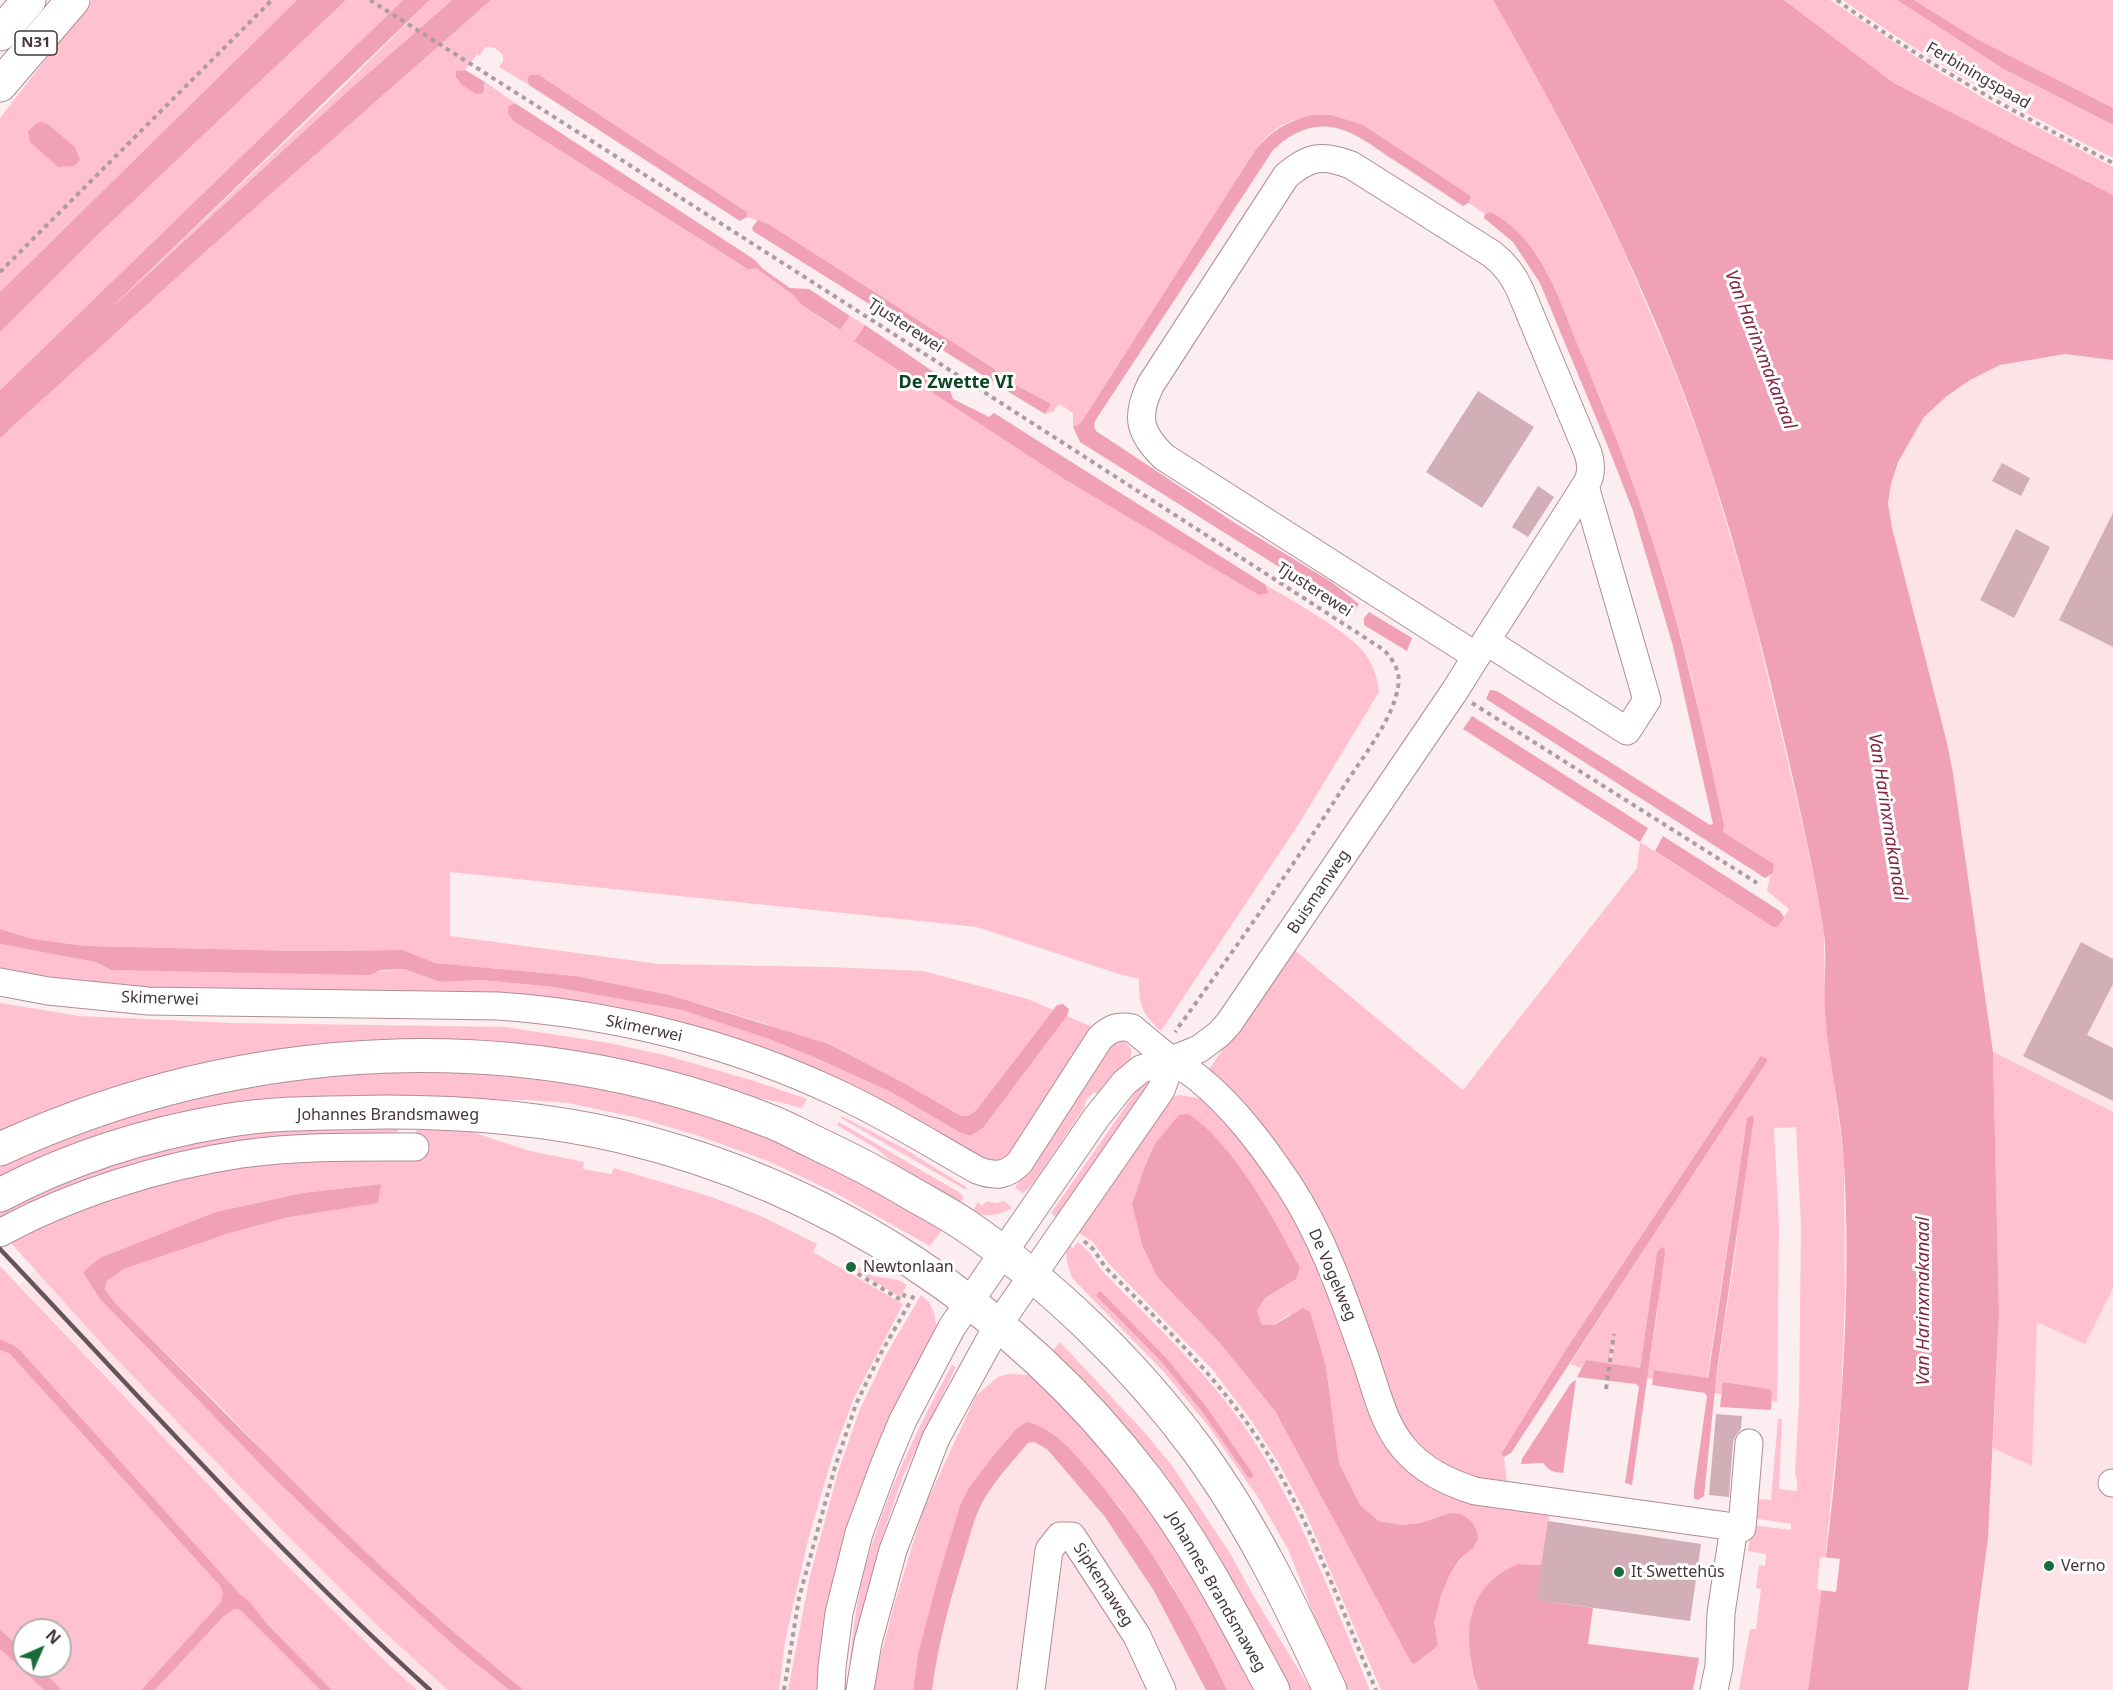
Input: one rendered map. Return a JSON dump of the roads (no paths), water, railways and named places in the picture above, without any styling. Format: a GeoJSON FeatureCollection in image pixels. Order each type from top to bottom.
{"type":"FeatureCollection","features":[{"type":"Feature","properties":{"kind":"main road","name":"N31"},"geometry":{"type":"LineString","coordinates":[[0,34],[29,0]]}},
{"type":"Feature","properties":{"kind":"main road","name":"N31"},"geometry":{"type":"LineString","coordinates":[[0,85],[73,0]]}},
{"type":"Feature","properties":{"kind":"main road"},"geometry":{"type":"LineString","coordinates":[[0,1149],[86,1114],[141,1096],[219,1076],[314,1062],[383,1055],[448,1054],[570,1066],[665,1086],[773,1122],[874,1171],[959,1221],[1032,1276],[1087,1325],[1141,1382],[1196,1447],[1234,1503],[1267,1559],[1330,1690]]}},
{"type":"Feature","properties":{"kind":"main road","name":"Johannes Brandsmaweg"},"geometry":{"type":"LineString","coordinates":[[0,1195],[54,1170],[155,1136],[228,1120],[318,1113],[424,1112],[491,1116],[552,1124],[621,1136],[696,1158],[760,1181],[849,1223],[928,1271],[998,1325],[1050,1370],[1094,1416],[1147,1480],[1184,1531],[1273,1690]]}},
{"type":"Feature","properties":{"kind":"street"},"geometry":{"type":"LineString","coordinates":[[1325,157],[1351,165],[1492,254],[1514,276],[1588,453],[1591,473],[1585,486],[1647,700],[1627,731],[1481,649],[1164,457],[1150,443],[1143,429],[1142,404],[1151,384],[1286,176],[1299,165],[1325,157]]}},
{"type":"Feature","properties":{"kind":"street","name":"Buismanweg"},"geometry":{"type":"LineString","coordinates":[[969,1302],[1096,1118],[1124,1083],[1141,1069],[1199,1049],[1229,1023],[1450,697],[1585,486]]}},
{"type":"Feature","properties":{"kind":"street","name":"Skimerwei"},"geometry":{"type":"LineString","coordinates":[[0,982],[48,991],[148,1000],[498,1006],[539,1009],[659,1030],[749,1058],[837,1093],[989,1175],[1005,1173],[1020,1162],[1100,1038],[1111,1028],[1122,1026],[1132,1028],[1172,1060]]}},
{"type":"Feature","properties":{"kind":"street"},"geometry":{"type":"LineString","coordinates":[[860,1690],[868,1642],[893,1550],[936,1438],[998,1325],[1161,1090],[1172,1060]]}},
{"type":"Feature","properties":{"kind":"street","name":"De Vogelweg"},"geometry":{"type":"LineString","coordinates":[[1172,1060],[1197,1077],[1250,1131],[1307,1215],[1337,1280],[1383,1410],[1402,1446],[1425,1468],[1452,1483],[1475,1491],[1734,1527]]}},
{"type":"Feature","properties":{"kind":"street"},"geometry":{"type":"LineString","coordinates":[[0,1233],[87,1195],[155,1173],[201,1162],[242,1154],[285,1150],[403,1147],[424,1112]]}},
{"type":"Feature","properties":{"kind":"street"},"geometry":{"type":"LineString","coordinates":[[831,1690],[835,1638],[843,1595],[859,1533],[871,1499],[903,1420],[922,1381],[947,1335],[969,1302]]}},
{"type":"Feature","properties":{"kind":"street"},"geometry":{"type":"LineString","coordinates":[[1714,1690],[1719,1666],[1721,1613],[1734,1527],[1742,1528],[1749,1443]]}},
{"type":"Feature","properties":{"kind":"street","name":"Sipkemaweg"},"geometry":{"type":"LineString","coordinates":[[1031,1690],[1049,1550],[1060,1536],[1071,1536],[1137,1636],[1162,1690]]}},
{"type":"Feature","properties":{"kind":"water"},"geometry":{"type":"Polygon","coordinates":[[[297,0],[346,0],[106,227],[0,332],[0,292],[297,0]]]}},
{"type":"Feature","properties":{"kind":"water"},"geometry":{"type":"Polygon","coordinates":[[[403,0],[430,0],[109,310],[348,91],[452,0],[491,0],[205,252],[0,438],[0,390],[403,0]]]}},
{"type":"Feature","properties":{"kind":"water","name":"Van Harinxmakanaal"},"geometry":{"type":"Polygon","coordinates":[[[1493,0],[1784,0],[1894,83],[2113,195],[2113,360],[2065,354],[2000,365],[1970,380],[1947,396],[1924,417],[1898,462],[1888,503],[1892,528],[1953,773],[1993,1052],[1999,1313],[1988,1538],[1968,1690],[1808,1690],[1833,1494],[1844,1361],[1846,1294],[1844,1163],[1825,1014],[1825,947],[1819,903],[1801,812],[1763,652],[1725,515],[1695,424],[1659,331],[1594,187],[1545,92],[1493,0]]]}},
{"type":"Feature","properties":{"kind":"water"},"geometry":{"type":"Polygon","coordinates":[[[1897,0],[1914,0],[1975,38],[2113,108],[2113,125],[2002,68],[1897,0]]]}},
{"type":"Feature","properties":{"kind":"water"},"geometry":{"type":"Polygon","coordinates":[[[465,70],[485,82],[483,93],[476,94],[456,78],[456,71],[465,70]]]}},
{"type":"Feature","properties":{"kind":"water"},"geometry":{"type":"Polygon","coordinates":[[[530,75],[539,75],[747,212],[747,217],[740,221],[529,85],[527,79],[530,75]]]}},
{"type":"Feature","properties":{"kind":"water"},"geometry":{"type":"Polygon","coordinates":[[[515,103],[755,260],[763,269],[790,288],[809,289],[850,316],[840,330],[802,305],[793,295],[756,268],[749,270],[515,122],[508,114],[509,106],[515,103]]]}},
{"type":"Feature","properties":{"kind":"water"},"geometry":{"type":"Polygon","coordinates":[[[1312,115],[1331,115],[1363,125],[1471,196],[1469,203],[1463,206],[1350,133],[1336,128],[1318,127],[1294,134],[1273,150],[1095,421],[1094,426],[1096,431],[1238,525],[1333,583],[1359,604],[1351,612],[1337,607],[1284,570],[1080,442],[1073,427],[1081,423],[1254,152],[1279,128],[1312,115]]]}},
{"type":"Feature","properties":{"kind":"water"},"geometry":{"type":"Polygon","coordinates":[[[42,122],[49,125],[75,147],[80,160],[74,166],[58,167],[30,142],[28,131],[37,123],[42,122]]]}},
{"type":"Feature","properties":{"kind":"water"},"geometry":{"type":"Polygon","coordinates":[[[1490,212],[1524,238],[1548,275],[1567,316],[1618,444],[1659,561],[1698,707],[1724,825],[1723,832],[1774,864],[1773,873],[1765,878],[1486,699],[1490,690],[1497,691],[1710,825],[1713,824],[1673,646],[1633,511],[1540,283],[1513,242],[1484,218],[1485,214],[1490,212]]]}},
{"type":"Feature","properties":{"kind":"water"},"geometry":{"type":"Polygon","coordinates":[[[758,220],[770,225],[993,368],[999,374],[995,383],[753,231],[752,228],[758,220]]]}},
{"type":"Feature","properties":{"kind":"water"},"geometry":{"type":"Polygon","coordinates":[[[865,325],[947,381],[953,399],[989,417],[994,413],[1266,585],[1268,593],[1259,595],[1064,479],[854,341],[865,325]]]}},
{"type":"Feature","properties":{"kind":"water"},"geometry":{"type":"Polygon","coordinates":[[[1012,383],[1051,404],[1045,414],[1007,391],[1012,383]]]}},
{"type":"Feature","properties":{"kind":"water"},"geometry":{"type":"Polygon","coordinates":[[[1369,612],[1412,638],[1407,651],[1364,625],[1364,618],[1369,612]]]}},
{"type":"Feature","properties":{"kind":"water"},"geometry":{"type":"Polygon","coordinates":[[[1472,716],[1648,828],[1640,842],[1463,729],[1472,716]]]}},
{"type":"Feature","properties":{"kind":"water"},"geometry":{"type":"Polygon","coordinates":[[[1663,836],[1780,911],[1784,917],[1778,927],[1773,927],[1655,851],[1663,836]]]}},
{"type":"Feature","properties":{"kind":"water"},"geometry":{"type":"Polygon","coordinates":[[[0,929],[33,939],[86,946],[301,951],[403,950],[435,963],[576,976],[670,995],[828,1044],[961,1116],[970,1115],[977,1109],[1057,1005],[1063,1004],[1069,1009],[1067,1016],[983,1128],[970,1136],[959,1132],[891,1092],[818,1059],[769,1039],[682,1010],[553,987],[481,980],[440,982],[404,969],[381,970],[370,975],[111,970],[95,962],[0,944],[0,929]]]}},
{"type":"Feature","properties":{"kind":"water"},"geometry":{"type":"Polygon","coordinates":[[[1761,1056],[1767,1061],[1511,1453],[1504,1457],[1501,1454],[1565,1351],[1761,1056]]]}},
{"type":"Feature","properties":{"kind":"water"},"geometry":{"type":"Polygon","coordinates":[[[1189,1114],[1205,1127],[1237,1163],[1252,1184],[1300,1268],[1296,1279],[1265,1298],[1257,1311],[1262,1325],[1274,1325],[1303,1308],[1310,1312],[1326,1367],[1339,1463],[1360,1505],[1379,1521],[1402,1525],[1420,1523],[1450,1513],[1461,1514],[1471,1521],[1477,1531],[1478,1539],[1450,1574],[1441,1595],[1434,1622],[1438,1646],[1415,1664],[1411,1662],[1275,1411],[1219,1342],[1157,1277],[1142,1245],[1132,1204],[1145,1166],[1155,1144],[1172,1123],[1179,1115],[1189,1114]]]}},
{"type":"Feature","properties":{"kind":"water"},"geometry":{"type":"Polygon","coordinates":[[[1754,1117],[1717,1370],[1704,1496],[1698,1500],[1694,1499],[1694,1490],[1707,1396],[1705,1393],[1652,1385],[1654,1370],[1708,1378],[1747,1118],[1754,1117]]]}},
{"type":"Feature","properties":{"kind":"water"},"geometry":{"type":"Polygon","coordinates":[[[381,1184],[378,1203],[289,1217],[230,1233],[124,1269],[107,1281],[105,1290],[117,1305],[265,1454],[366,1552],[470,1646],[524,1690],[509,1690],[460,1651],[345,1546],[268,1472],[99,1298],[83,1272],[100,1258],[216,1212],[302,1193],[381,1184]]]}},
{"type":"Feature","properties":{"kind":"water"},"geometry":{"type":"Polygon","coordinates":[[[1661,1247],[1664,1248],[1665,1253],[1632,1485],[1625,1483],[1639,1387],[1636,1384],[1577,1377],[1586,1360],[1640,1368],[1657,1252],[1661,1247]]]}},
{"type":"Feature","properties":{"kind":"water"},"geometry":{"type":"Polygon","coordinates":[[[0,1339],[20,1350],[239,1593],[250,1602],[267,1624],[332,1690],[320,1690],[240,1610],[235,1609],[224,1616],[155,1690],[141,1690],[221,1602],[223,1594],[220,1586],[10,1354],[0,1350],[0,1339]]]}},
{"type":"Feature","properties":{"kind":"water"},"geometry":{"type":"Polygon","coordinates":[[[1576,1380],[1563,1473],[1552,1471],[1543,1463],[1521,1464],[1571,1383],[1576,1380]]]}},
{"type":"Feature","properties":{"kind":"water"},"geometry":{"type":"Polygon","coordinates":[[[1723,1382],[1770,1389],[1772,1392],[1771,1410],[1720,1407],[1723,1382]]]}},
{"type":"Feature","properties":{"kind":"water"},"geometry":{"type":"Polygon","coordinates":[[[1027,1422],[1047,1430],[1064,1443],[1114,1500],[1167,1578],[1227,1690],[1206,1690],[1154,1591],[1105,1517],[1047,1449],[1034,1442],[1028,1443],[982,1503],[950,1603],[932,1690],[913,1690],[918,1654],[960,1506],[970,1486],[994,1455],[1017,1428],[1027,1422]]]}},
{"type":"Feature","properties":{"kind":"water"},"geometry":{"type":"Polygon","coordinates":[[[1518,1564],[1542,1565],[1537,1600],[1593,1608],[1588,1644],[1699,1658],[1693,1690],[1479,1690],[1469,1643],[1472,1614],[1483,1590],[1492,1580],[1518,1564]]]}},
{"type":"Feature","properties":{"kind":"water"},"geometry":{"type":"Polygon","coordinates":[[[0,1629],[12,1640],[12,1660],[0,1649],[0,1629]]]}},
{"type":"Feature","properties":{"kind":"water"},"geometry":{"type":"Polygon","coordinates":[[[31,1678],[50,1678],[62,1690],[44,1690],[31,1678]]]}},
{"type":"Feature","properties":{"kind":"waterway"},"geometry":{"type":"LineString","coordinates":[[1100,1295],[1164,1360],[1204,1409],[1250,1475]]}},
{"type":"Feature","properties":{"kind":"railway"},"geometry":{"type":"LineString","coordinates":[[0,1249],[264,1530],[430,1690]]}},
{"type":"Feature","properties":{"kind":"place","name":"Newtonlaan"},"geometry":{"type":"Point","coordinates":[851,1267]}},
{"type":"Feature","properties":{"kind":"place","name":"Verno"},"geometry":{"type":"Point","coordinates":[2049,1566]}},
{"type":"Feature","properties":{"kind":"place","name":"It Swettehûs"},"geometry":{"type":"Point","coordinates":[1619,1572]}},
{"type":"Feature","properties":{"kind":"district","name":"De Zwette VI"},"geometry":{"type":"Point","coordinates":[956,383]}}]}
